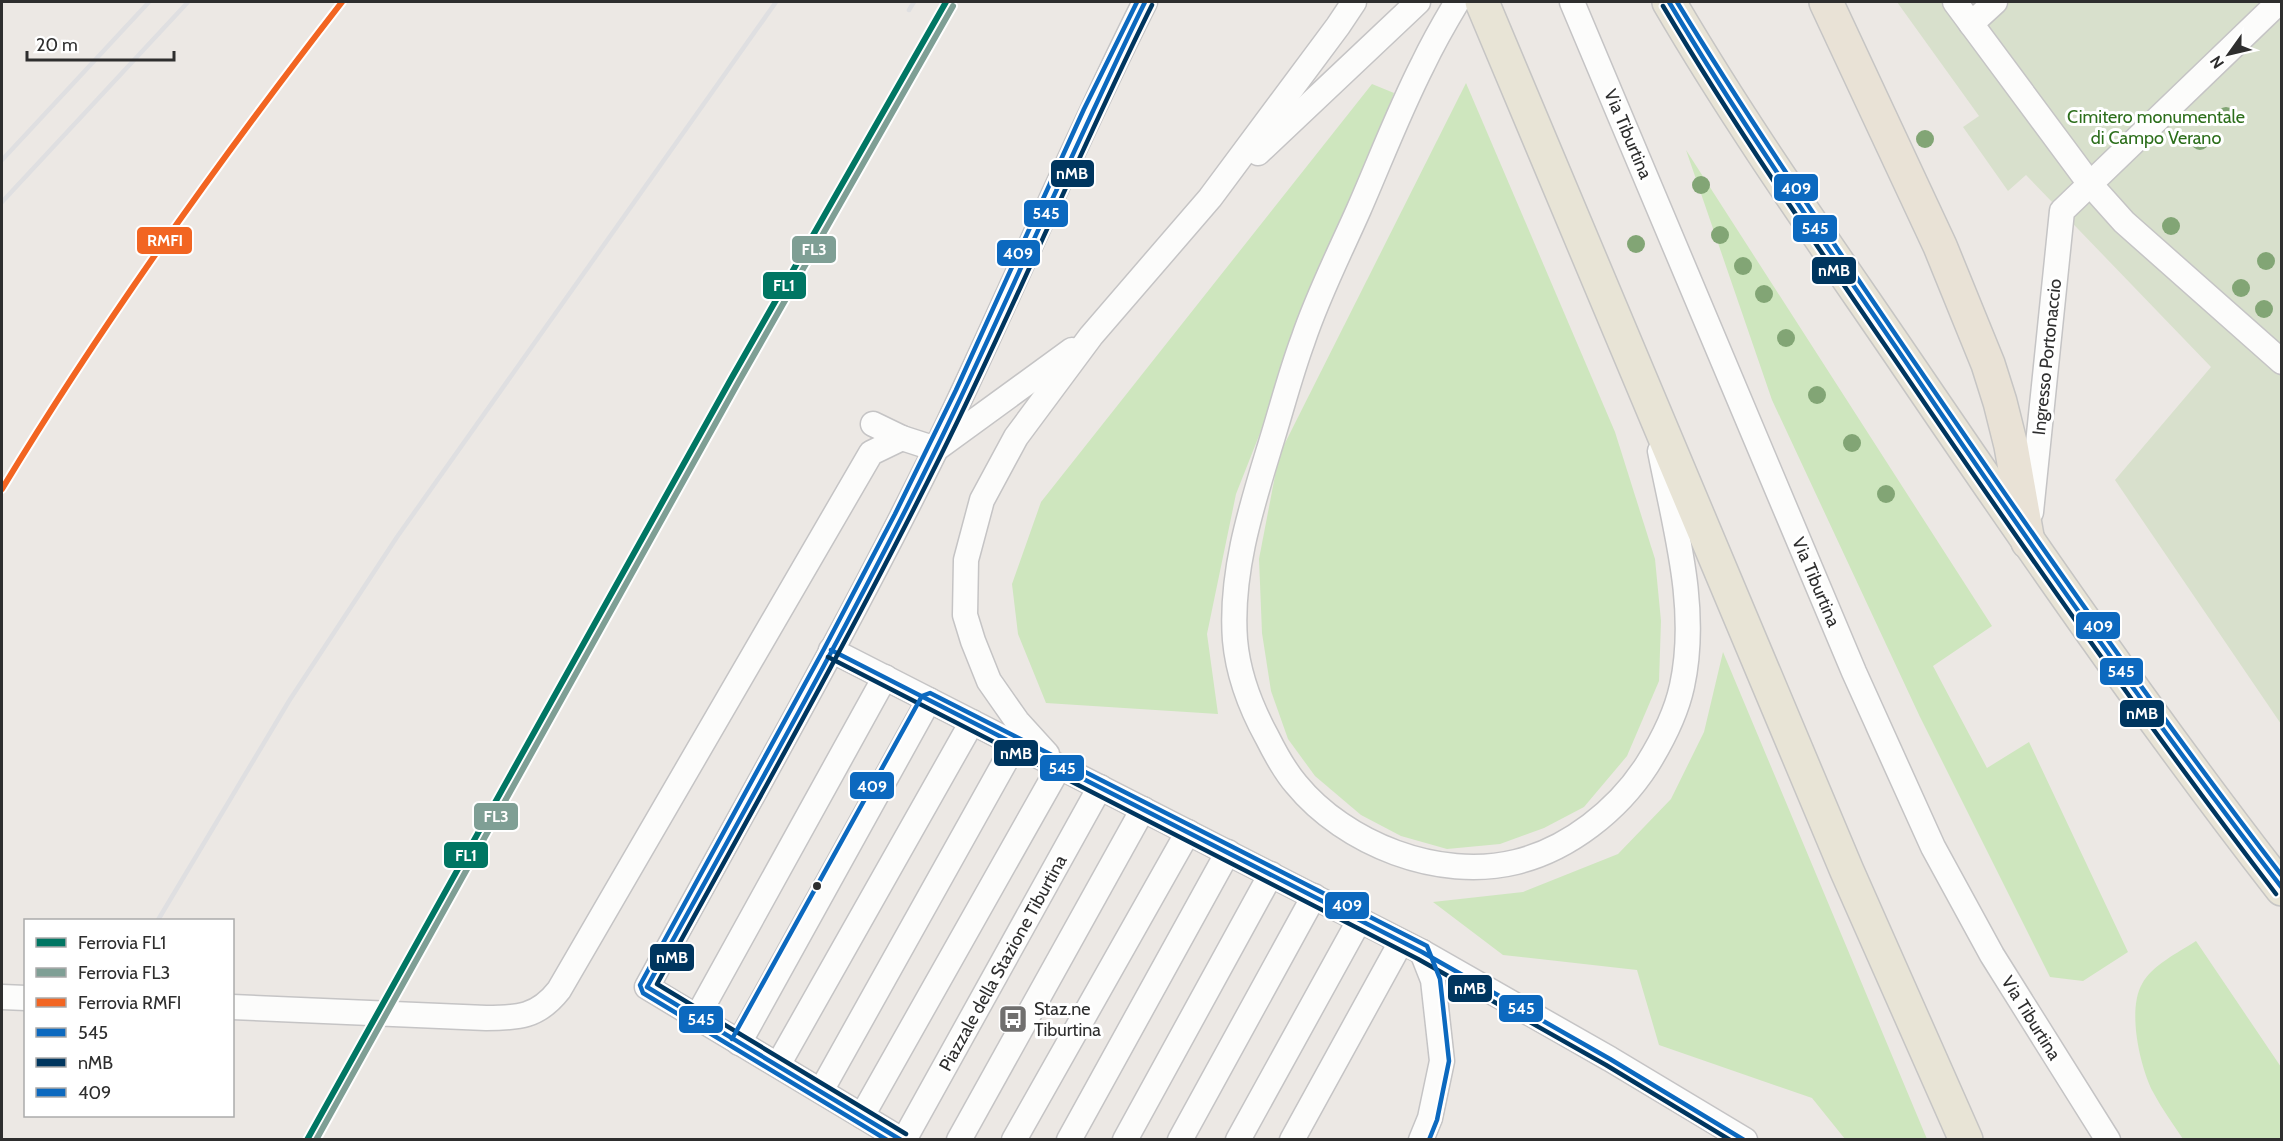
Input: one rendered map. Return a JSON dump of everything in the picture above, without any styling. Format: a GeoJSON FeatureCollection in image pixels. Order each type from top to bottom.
{"type":"FeatureCollection","features":[{"type":"Feature","properties":{"kind":"highway"},"geometry":{"type":"LineString","coordinates":[[1826,2],[1940,246],[1983,353],[2000,402],[2011,446],[2028,542]]}},
{"type":"Feature","properties":{"kind":"main road"},"geometry":{"type":"LineString","coordinates":[[1482,2],[1852,882],[1964,1136]]}},
{"type":"Feature","properties":{"kind":"main road"},"geometry":{"type":"LineString","coordinates":[[1669,2],[1771,164],[2028,542],[2228,820],[2282,889]]}},
{"type":"Feature","properties":{"kind":"lane"},"geometry":{"type":"LineString","coordinates":[[1146,2],[1113,66],[936,449],[831,650],[1360,919],[1610,1059],[1745,1140]]}},
{"type":"Feature","properties":{"kind":"lane"},"geometry":{"type":"LineString","coordinates":[[1059,766],[1017,721],[989,681],[965,615],[966,561],[982,500],[1016,437],[1091,336],[1210,198],[1354,2]]}},
{"type":"Feature","properties":{"kind":"lane"},"geometry":{"type":"LineString","coordinates":[[1210,198],[1418,2]]}},
{"type":"Feature","properties":{"kind":"lane"},"geometry":{"type":"LineString","coordinates":[[1456,2],[1423,64],[1302,340],[1264,465],[1239,564],[1234,620],[1235,643],[1246,693],[1261,727],[1288,773],[1302,791],[1330,817],[1383,849],[1405,856],[1474,867],[1497,865],[1518,862],[1537,855],[1579,833],[1609,812],[1638,778],[1661,740],[1681,691],[1688,638],[1685,584],[1653,413]]}},
{"type":"Feature","properties":{"kind":"lane","name":"Via Tiburtina"},"geometry":{"type":"LineString","coordinates":[[1572,2],[1854,672],[1933,847],[1992,955],[2108,1140]]}},
{"type":"Feature","properties":{"kind":"lane"},"geometry":{"type":"LineString","coordinates":[[1955,2],[2090,184],[2124,222],[2282,362]]}},
{"type":"Feature","properties":{"kind":"lane"},"geometry":{"type":"LineString","coordinates":[[1971,24],[1995,2]]}},
{"type":"Feature","properties":{"kind":"lane","name":"Ingresso Portonaccio"},"geometry":{"type":"LineString","coordinates":[[2028,542],[2062,211],[2278,2]]}},
{"type":"Feature","properties":{"kind":"lane"},"geometry":{"type":"LineString","coordinates":[[936,449],[1091,336]]}},
{"type":"Feature","properties":{"kind":"lane"},"geometry":{"type":"LineString","coordinates":[[873,424],[902,438],[936,449]]}},
{"type":"Feature","properties":{"kind":"lane"},"geometry":{"type":"LineString","coordinates":[[234,1007],[486,1018],[520,1017],[535,1012],[548,1003],[559,990],[872,453],[902,438]]}},
{"type":"Feature","properties":{"kind":"lane","name":"Piazzale della Stazione Tiburtina"},"geometry":{"type":"LineString","coordinates":[[831,650],[647,987],[903,1140],[1101,787]]}},
{"type":"Feature","properties":{"kind":"lane"},"geometry":{"type":"LineString","coordinates":[[697,1017],[885,677]]}},
{"type":"Feature","properties":{"kind":"lane"},"geometry":{"type":"LineString","coordinates":[[739,1042],[928,700]]}},
{"type":"Feature","properties":{"kind":"lane"},"geometry":{"type":"LineString","coordinates":[[778,1065],[972,722]]}},
{"type":"Feature","properties":{"kind":"lane"},"geometry":{"type":"LineString","coordinates":[[821,1091],[1015,744]]}},
{"type":"Feature","properties":{"kind":"lane"},"geometry":{"type":"LineString","coordinates":[[862,1116],[1059,766]]}},
{"type":"Feature","properties":{"kind":"lane"},"geometry":{"type":"LineString","coordinates":[[959,1140],[1143,809]]}},
{"type":"Feature","properties":{"kind":"lane"},"geometry":{"type":"LineString","coordinates":[[1014,1140],[1188,832]]}},
{"type":"Feature","properties":{"kind":"lane"},"geometry":{"type":"LineString","coordinates":[[1070,1140],[1228,852]]}},
{"type":"Feature","properties":{"kind":"lane"},"geometry":{"type":"LineString","coordinates":[[1125,1140],[1271,874]]}},
{"type":"Feature","properties":{"kind":"lane"},"geometry":{"type":"LineString","coordinates":[[1180,1140],[1314,896]]}},
{"type":"Feature","properties":{"kind":"lane"},"geometry":{"type":"LineString","coordinates":[[1238,1140],[1360,919]]}},
{"type":"Feature","properties":{"kind":"lane"},"geometry":{"type":"LineString","coordinates":[[1292,1140],[1411,947]]}},
{"type":"Feature","properties":{"kind":"lane"},"geometry":{"type":"LineString","coordinates":[[1411,947],[1433,980],[1442,1061],[1430,1118],[1421,1140]]}},
{"type":"Feature","properties":{"kind":"lane"},"geometry":{"type":"LineString","coordinates":[[2,997],[24,998]]}},
{"type":"Feature","properties":{"kind":"green space","name":"Cimitero monumentale di Campo Verano"},"geometry":{"type":"Polygon","coordinates":[[[1897,2],[2281,2],[2281,724],[2115,480],[2211,367],[2026,175],[2008,191],[1963,127],[1979,116],[1897,2]]]}},
{"type":"Feature","properties":{"kind":"green space"},"geometry":{"type":"Polygon","coordinates":[[[1466,83],[1615,432],[1655,559],[1661,621],[1659,681],[1627,756],[1584,807],[1544,828],[1500,844],[1447,849],[1401,836],[1361,815],[1315,776],[1288,739],[1271,691],[1262,633],[1259,559],[1279,455],[1466,83]]]}},
{"type":"Feature","properties":{"kind":"green space"},"geometry":{"type":"Polygon","coordinates":[[[1372,84],[1394,93],[1236,494],[1207,634],[1218,714],[1046,703],[1018,634],[1012,584],[1041,502],[1372,84]]]}},
{"type":"Feature","properties":{"kind":"green space"},"geometry":{"type":"Polygon","coordinates":[[[1686,150],[1992,626],[1933,666],[1987,768],[2029,742],[2128,952],[2083,981],[2050,977],[1920,717],[1772,400],[1686,150]]]}},
{"type":"Feature","properties":{"kind":"green space"},"geometry":{"type":"Polygon","coordinates":[[[1723,652],[1927,1139],[1845,1139],[1812,1098],[1659,1045],[1637,970],[1503,955],[1433,902],[1523,892],[1618,854],[1671,799],[1704,732],[1723,652]]]}},
{"type":"Feature","properties":{"kind":"green space"},"geometry":{"type":"Polygon","coordinates":[[[2196,941],[2281,1067],[2281,1139],[2183,1139],[2148,1081],[2140,1054],[2135,1023],[2138,995],[2146,977],[2152,971],[2196,941]]]}},
{"type":"Feature","properties":{"kind":"railway"},"geometry":{"type":"LineString","coordinates":[[2,160],[149,2]]}},
{"type":"Feature","properties":{"kind":"railway"},"geometry":{"type":"LineString","coordinates":[[2,202],[188,2]]}},
{"type":"Feature","properties":{"kind":"railway"},"geometry":{"type":"LineString","coordinates":[[159,919],[289,701],[397,537],[776,2]]}},
{"type":"Feature","properties":{"kind":"railway"},"geometry":{"type":"LineString","coordinates":[[909,10],[914,2]]}},
{"type":"Feature","properties":{"kind":"rail line","name":"RMFI"},"geometry":{"type":"LineString","coordinates":[[2,489],[81,363],[165,241],[252,120],[342,2]]}},
{"type":"Feature","properties":{"kind":"rail line","name":"FL1"},"geometry":{"type":"LineString","coordinates":[[307,1140],[731,379],[946,2]]}},
{"type":"Feature","properties":{"kind":"rail line","name":"FL3"},"geometry":{"type":"LineString","coordinates":[[316,1140],[738,383],[953,6]]}},
{"type":"Feature","properties":{"kind":"transit line","name":"409"},"geometry":{"type":"LineString","coordinates":[[887,1140],[643,993],[640,985],[824,649],[895,514],[956,390],[1084,109],[1137,2]]}},
{"type":"Feature","properties":{"kind":"transit line","name":"545"},"geometry":{"type":"LineString","coordinates":[[901,1140],[647,987],[794,720],[902,517],[963,394],[1145,2]]}},
{"type":"Feature","properties":{"kind":"transit line","name":"545"},"geometry":{"type":"LineString","coordinates":[[1669,2],[1787,187],[2000,500],[2139,696],[2282,888]]}},
{"type":"Feature","properties":{"kind":"transit line","name":"409"},"geometry":{"type":"LineString","coordinates":[[1677,2],[1734,94],[1915,363],[2095,622],[2282,876]]}},
{"type":"Feature","properties":{"kind":"transit line","name":"nMB"},"geometry":{"type":"LineString","coordinates":[[906,1134],[657,984],[802,721],[907,522],[968,399],[1152,5]]}},
{"type":"Feature","properties":{"kind":"transit line","name":"nMB"},"geometry":{"type":"LineString","coordinates":[[1663,6],[1781,191],[1994,505],[2133,701],[2276,894]]}},
{"type":"Feature","properties":{"kind":"transit line","name":"545"},"geometry":{"type":"LineString","coordinates":[[831,650],[1422,952],[1610,1059],[1744,1140]]}},
{"type":"Feature","properties":{"kind":"transit line","name":"nMB"},"geometry":{"type":"LineString","coordinates":[[828,657],[1418,959],[1606,1065],[1730,1140]]}},
{"type":"Feature","properties":{"kind":"transit line","name":"409"},"geometry":{"type":"LineString","coordinates":[[732,1039],[922,696],[930,693],[1427,946],[1440,979],[1449,1061],[1437,1120],[1429,1140]]}},
{"type":"Feature","properties":{"kind":"place","name":"Staz.ne Tiburtina"},"geometry":{"type":"Point","coordinates":[1013,1019]}}]}
